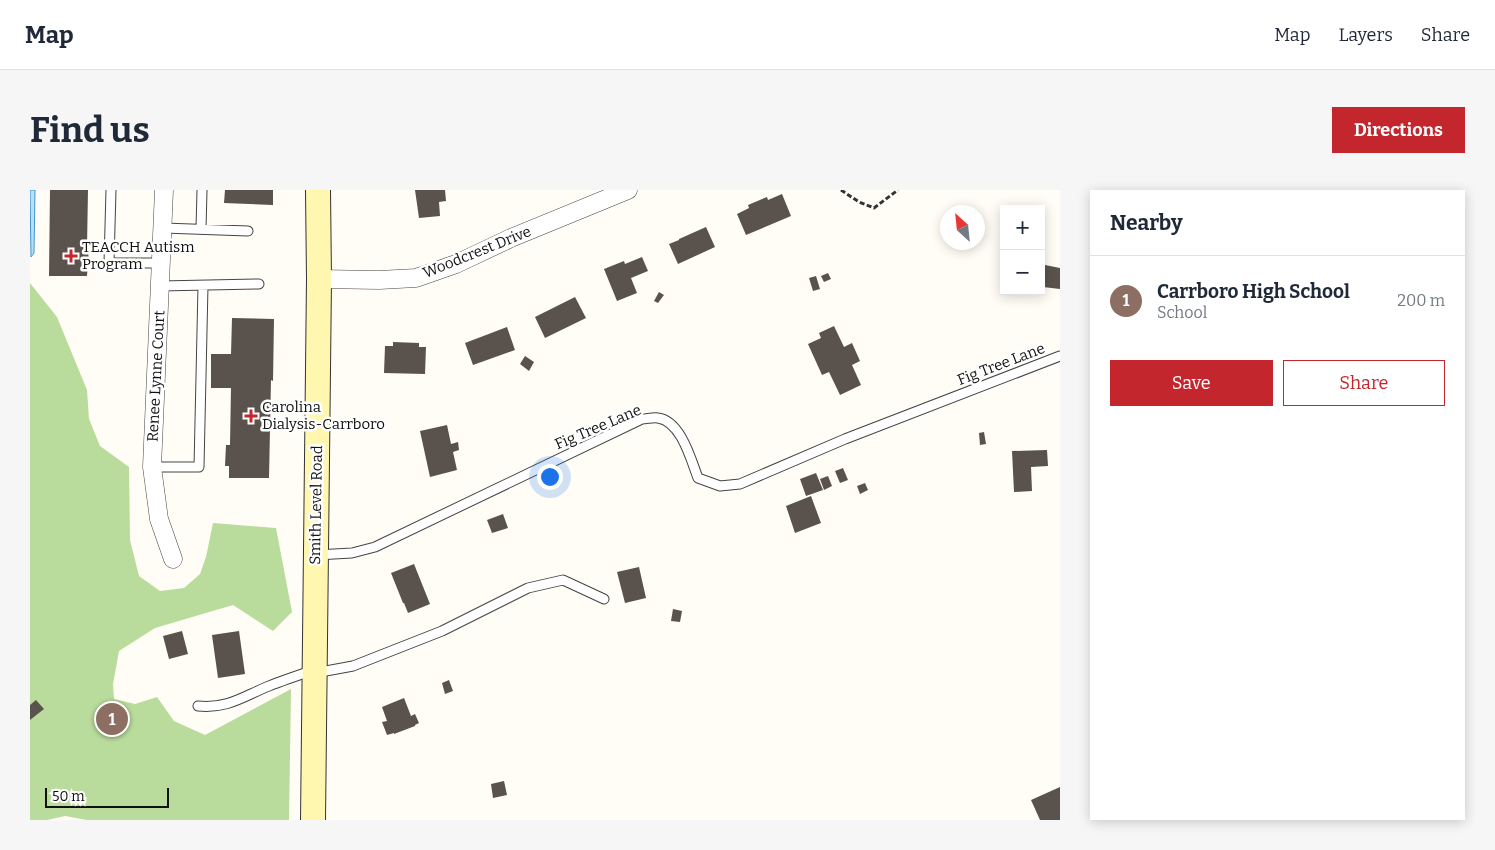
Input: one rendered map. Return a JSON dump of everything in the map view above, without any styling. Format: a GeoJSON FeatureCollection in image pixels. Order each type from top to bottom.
{"type":"FeatureCollection","features":[{"type":"Feature","properties":{"kind":"main road","name":"Smith Level Road"},"geometry":{"type":"LineString","coordinates":[[313,820],[319,279],[318,190]]}},
{"type":"Feature","properties":{"kind":"street","name":"Renee Lynne Court"},"geometry":{"type":"LineString","coordinates":[[164,190],[152,467],[159,519],[173,559]]}},
{"type":"Feature","properties":{"kind":"street","name":"Woodcrest Drive"},"geometry":{"type":"LineString","coordinates":[[319,279],[380,280],[416,278],[456,264],[511,238],[628,190]]}},
{"type":"Feature","properties":{"kind":"lane"},"geometry":{"type":"LineString","coordinates":[[111,190],[109,263],[161,263]]}},
{"type":"Feature","properties":{"kind":"lane"},"geometry":{"type":"LineString","coordinates":[[202,190],[202,229]]}},
{"type":"Feature","properties":{"kind":"lane"},"geometry":{"type":"LineString","coordinates":[[162,228],[248,231]]}},
{"type":"Feature","properties":{"kind":"lane"},"geometry":{"type":"LineString","coordinates":[[160,286],[259,284]]}},
{"type":"Feature","properties":{"kind":"lane"},"geometry":{"type":"LineString","coordinates":[[152,467],[199,467],[203,286]]}},
{"type":"Feature","properties":{"kind":"lane","name":"Fig Tree Lane"},"geometry":{"type":"LineString","coordinates":[[315,555],[352,553],[375,547],[642,419],[659,418],[672,424],[681,437],[698,478],[720,486],[740,484],[845,439],[1060,356]]}},
{"type":"Feature","properties":{"kind":"lane"},"geometry":{"type":"LineString","coordinates":[[198,706],[213,707],[243,698],[267,686],[314,671],[353,666],[442,631],[528,588],[563,580],[604,599]]}},
{"type":"Feature","properties":{"kind":"path"},"geometry":{"type":"LineString","coordinates":[[841,190],[859,202],[874,208],[898,190]]}},
{"type":"Feature","properties":{"kind":"green space"},"geometry":{"type":"Polygon","coordinates":[[[30,283],[57,317],[87,390],[89,419],[100,446],[129,467],[130,540],[139,576],[160,591],[184,588],[200,574],[206,557],[213,523],[276,528],[292,612],[273,631],[233,605],[155,628],[119,651],[113,684],[114,699],[135,704],[157,697],[174,721],[205,735],[291,689],[289,820],[87,820],[65,816],[47,820],[30,820],[30,283]]]}},
{"type":"Feature","properties":{"kind":"water"},"geometry":{"type":"Polygon","coordinates":[[[30,190],[35,190],[34,253],[31,257],[30,190]]]}},
{"type":"Feature","properties":{"kind":"building"},"geometry":{"type":"Polygon","coordinates":[[[50,190],[88,190],[87,247],[89,247],[87,276],[49,276],[50,190]]]}},
{"type":"Feature","properties":{"kind":"building"},"geometry":{"type":"Polygon","coordinates":[[[225,190],[273,190],[273,205],[224,203],[225,190]]]}},
{"type":"Feature","properties":{"kind":"building"},"geometry":{"type":"Polygon","coordinates":[[[415,190],[445,190],[446,201],[439,202],[440,216],[419,218],[415,190]]]}},
{"type":"Feature","properties":{"kind":"building"},"geometry":{"type":"Polygon","coordinates":[[[782,194],[791,216],[746,235],[737,214],[749,208],[748,205],[767,197],[768,200],[782,194]]]}},
{"type":"Feature","properties":{"kind":"building"},"geometry":{"type":"Polygon","coordinates":[[[706,227],[715,247],[678,264],[669,244],[706,227]]]}},
{"type":"Feature","properties":{"kind":"building"},"geometry":{"type":"Polygon","coordinates":[[[642,257],[648,271],[631,278],[637,293],[617,301],[604,269],[624,261],[625,264],[642,257]]]}},
{"type":"Feature","properties":{"kind":"building"},"geometry":{"type":"Polygon","coordinates":[[[1045,265],[1060,268],[1060,289],[1045,287],[1045,265]]]}},
{"type":"Feature","properties":{"kind":"building"},"geometry":{"type":"Polygon","coordinates":[[[828,273],[831,279],[824,282],[821,276],[828,273]]]}},
{"type":"Feature","properties":{"kind":"building"},"geometry":{"type":"Polygon","coordinates":[[[816,276],[820,289],[813,291],[809,278],[816,276]]]}},
{"type":"Feature","properties":{"kind":"building"},"geometry":{"type":"Polygon","coordinates":[[[659,292],[664,295],[658,303],[654,301],[659,292]]]}},
{"type":"Feature","properties":{"kind":"building"},"geometry":{"type":"Polygon","coordinates":[[[575,297],[586,318],[545,338],[535,317],[575,297]]]}},
{"type":"Feature","properties":{"kind":"building","name":"Carolina Dialysis-Carrboro"},"geometry":{"type":"Polygon","coordinates":[[[232,318],[274,319],[269,478],[229,478],[229,466],[225,466],[226,445],[230,445],[231,388],[211,388],[211,354],[231,354],[232,318]]]}},
{"type":"Feature","properties":{"kind":"building"},"geometry":{"type":"Polygon","coordinates":[[[834,326],[844,347],[852,343],[860,361],[852,365],[861,385],[840,395],[829,372],[822,375],[808,344],[821,338],[819,333],[834,326]]]}},
{"type":"Feature","properties":{"kind":"building"},"geometry":{"type":"Polygon","coordinates":[[[507,327],[515,350],[473,365],[465,343],[507,327]]]}},
{"type":"Feature","properties":{"kind":"building"},"geometry":{"type":"Polygon","coordinates":[[[393,342],[419,343],[419,347],[426,347],[425,374],[384,373],[385,346],[393,346],[393,342]]]}},
{"type":"Feature","properties":{"kind":"building"},"geometry":{"type":"Polygon","coordinates":[[[525,356],[534,362],[529,371],[520,364],[525,356]]]}},
{"type":"Feature","properties":{"kind":"building"},"geometry":{"type":"Polygon","coordinates":[[[447,425],[451,444],[458,442],[459,450],[453,452],[457,470],[430,477],[420,431],[447,425]]]}},
{"type":"Feature","properties":{"kind":"building"},"geometry":{"type":"Polygon","coordinates":[[[984,432],[986,444],[980,445],[979,433],[984,432]]]}},
{"type":"Feature","properties":{"kind":"building"},"geometry":{"type":"Polygon","coordinates":[[[1047,450],[1048,466],[1031,467],[1032,491],[1014,492],[1012,451],[1047,450]]]}},
{"type":"Feature","properties":{"kind":"building"},"geometry":{"type":"Polygon","coordinates":[[[843,468],[848,480],[840,483],[835,471],[843,468]]]}},
{"type":"Feature","properties":{"kind":"building"},"geometry":{"type":"Polygon","coordinates":[[[816,473],[823,490],[806,496],[800,479],[816,473]]]}},
{"type":"Feature","properties":{"kind":"building"},"geometry":{"type":"Polygon","coordinates":[[[828,476],[832,486],[824,490],[820,479],[828,476]]]}},
{"type":"Feature","properties":{"kind":"building"},"geometry":{"type":"Polygon","coordinates":[[[865,483],[868,490],[860,494],[857,486],[865,483]]]}},
{"type":"Feature","properties":{"kind":"building"},"geometry":{"type":"Polygon","coordinates":[[[811,496],[821,523],[795,533],[786,506],[811,496]]]}},
{"type":"Feature","properties":{"kind":"building"},"geometry":{"type":"Polygon","coordinates":[[[503,514],[508,528],[492,533],[487,520],[503,514]]]}},
{"type":"Feature","properties":{"kind":"building"},"geometry":{"type":"Polygon","coordinates":[[[414,564],[430,604],[408,613],[391,573],[414,564]]]}},
{"type":"Feature","properties":{"kind":"building"},"geometry":{"type":"Polygon","coordinates":[[[639,567],[646,598],[625,603],[617,572],[639,567]]]}},
{"type":"Feature","properties":{"kind":"building"},"geometry":{"type":"Polygon","coordinates":[[[673,609],[682,611],[680,622],[671,621],[673,609]]]}},
{"type":"Feature","properties":{"kind":"building"},"geometry":{"type":"Polygon","coordinates":[[[182,631],[188,654],[169,659],[163,636],[182,631]]]}},
{"type":"Feature","properties":{"kind":"building"},"geometry":{"type":"Polygon","coordinates":[[[239,631],[245,674],[218,678],[212,635],[239,631]]]}},
{"type":"Feature","properties":{"kind":"building"},"geometry":{"type":"Polygon","coordinates":[[[449,680],[453,691],[445,694],[442,683],[449,680]]]}},
{"type":"Feature","properties":{"kind":"building"},"geometry":{"type":"Polygon","coordinates":[[[404,698],[411,716],[415,714],[419,723],[394,734],[387,735],[382,722],[387,721],[382,707],[404,698]]]}},
{"type":"Feature","properties":{"kind":"building"},"geometry":{"type":"Polygon","coordinates":[[[36,700],[44,709],[30,720],[30,705],[36,700]]]}},
{"type":"Feature","properties":{"kind":"building"},"geometry":{"type":"Polygon","coordinates":[[[504,781],[507,795],[493,798],[491,784],[504,781]]]}},
{"type":"Feature","properties":{"kind":"building"},"geometry":{"type":"Polygon","coordinates":[[[1060,787],[1060,820],[1040,820],[1031,800],[1060,787]]]}},
{"type":"Feature","properties":{"kind":"place","name":"TEACCH Autism Program"},"geometry":{"type":"Point","coordinates":[71,256]}},
{"type":"Feature","properties":{"kind":"place","name":"Carolina Dialysis-Carrboro"},"geometry":{"type":"Point","coordinates":[251,416]}},
{"type":"Feature","properties":{"kind":"place","name":"Carrboro High School"},"geometry":{"type":"Point","coordinates":[112,719]}}]}
